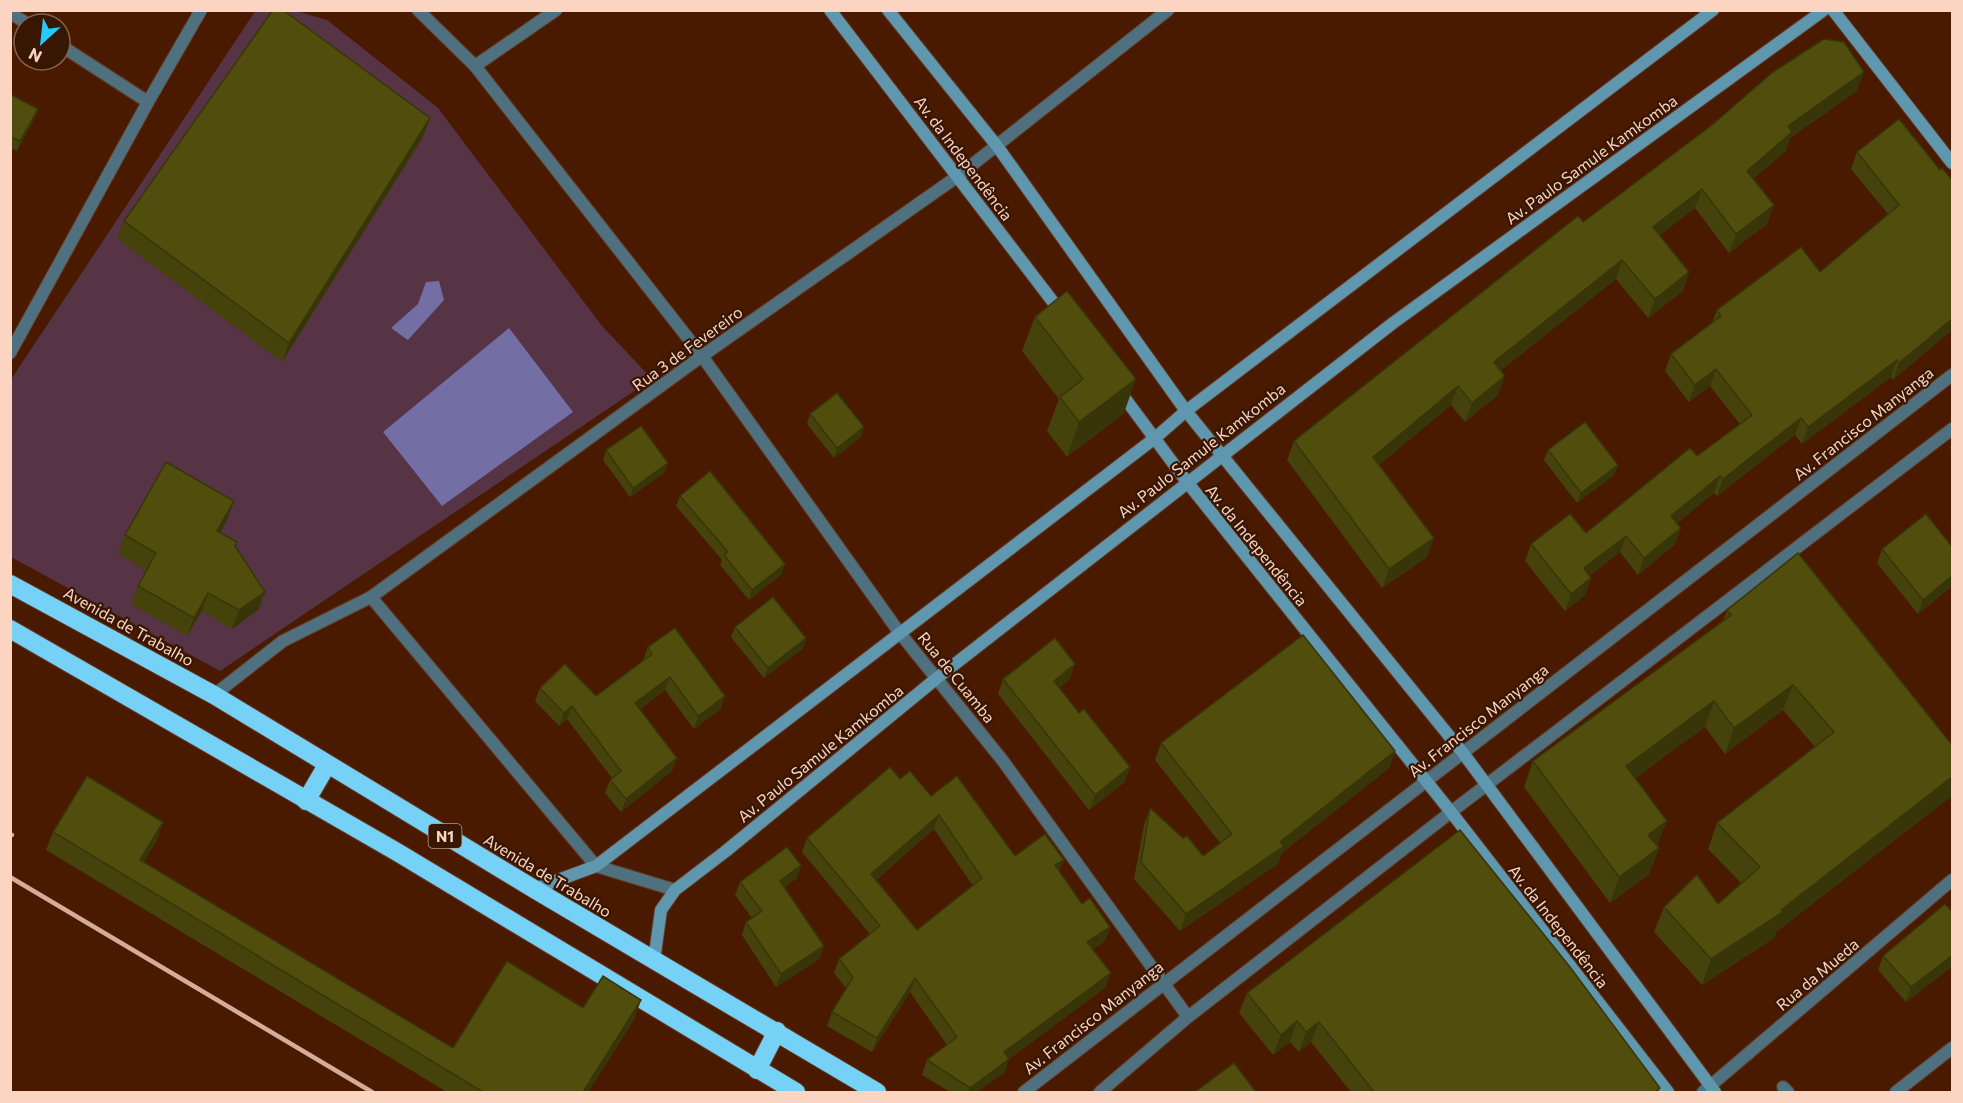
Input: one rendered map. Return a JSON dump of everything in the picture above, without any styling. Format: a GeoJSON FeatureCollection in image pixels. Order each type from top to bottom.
{"type":"FeatureCollection","features":[{"type":"Feature","properties":{"kind":"highway","name":"Avenida de Trabalho"},"geometry":{"type":"LineString","coordinates":[[10,584],[214,695],[654,961],[777,1031],[877,1092]]}},
{"type":"Feature","properties":{"kind":"highway","name":"N1"},"geometry":{"type":"LineString","coordinates":[[10,629],[417,864],[796,1092]]}},
{"type":"Feature","properties":{"kind":"highway"},"geometry":{"type":"LineString","coordinates":[[306,801],[327,765]]}},
{"type":"Feature","properties":{"kind":"highway"},"geometry":{"type":"LineString","coordinates":[[757,1070],[777,1031]]}},
{"type":"Feature","properties":{"kind":"main road","name":"Av. da Independência"},"geometry":{"type":"LineString","coordinates":[[830,10],[1070,326]]}},
{"type":"Feature","properties":{"kind":"main road","name":"Av. da Independência"},"geometry":{"type":"LineString","coordinates":[[888,10],[997,146],[1220,456],[1488,786],[1709,1090]]}},
{"type":"Feature","properties":{"kind":"main road"},"geometry":{"type":"LineString","coordinates":[[534,889],[596,866],[1155,438],[1186,411],[1713,10]]}},
{"type":"Feature","properties":{"kind":"main road","name":"Av. Paulo Samule Kamkomba"},"geometry":{"type":"LineString","coordinates":[[654,961],[661,910],[675,890],[937,678],[1393,323],[1824,10]]}},
{"type":"Feature","properties":{"kind":"main road"},"geometry":{"type":"LineString","coordinates":[[1833,10],[1953,163]]}},
{"type":"Feature","properties":{"kind":"main road","name":"Av. da Independência"},"geometry":{"type":"LineString","coordinates":[[1112,382],[1187,482],[1451,813],[1668,1092]]}},
{"type":"Feature","properties":{"kind":"street"},"geometry":{"type":"LineString","coordinates":[[10,353],[201,10]]}},
{"type":"Feature","properties":{"kind":"street","name":"Rua de Cuamba"},"geometry":{"type":"LineString","coordinates":[[418,10],[475,66],[702,356],[899,632],[1003,761],[1188,1017]]}},
{"type":"Feature","properties":{"kind":"street"},"geometry":{"type":"LineString","coordinates":[[475,66],[556,10]]}},
{"type":"Feature","properties":{"kind":"street","name":"Rua 3 de Fevereiro"},"geometry":{"type":"LineString","coordinates":[[214,695],[283,641],[371,597],[702,356],[958,176],[1168,10]]}},
{"type":"Feature","properties":{"kind":"street"},"geometry":{"type":"LineString","coordinates":[[72,53],[148,102]]}},
{"type":"Feature","properties":{"kind":"street","name":"Av. Francisco Manyanga"},"geometry":{"type":"LineString","coordinates":[[1024,1092],[1953,375]]}},
{"type":"Feature","properties":{"kind":"street"},"geometry":{"type":"LineString","coordinates":[[1100,1092],[1188,1017],[1953,429]]}},
{"type":"Feature","properties":{"kind":"street"},"geometry":{"type":"LineString","coordinates":[[371,597],[596,866],[675,890]]}},
{"type":"Feature","properties":{"kind":"street","name":"Rua da Mueda"},"geometry":{"type":"LineString","coordinates":[[1709,1090],[1953,880]]}},
{"type":"Feature","properties":{"kind":"street"},"geometry":{"type":"LineString","coordinates":[[1896,1092],[1953,1048]]}},
{"type":"Feature","properties":{"kind":"shaded area"},"geometry":{"type":"Polygon","coordinates":[[[256,10],[296,11],[327,20],[438,108],[602,326],[652,379],[220,671],[11,557],[10,381],[256,10]]]}},
{"type":"Feature","properties":{"kind":"shaded area"},"geometry":{"type":"Polygon","coordinates":[[[439,281],[444,300],[408,340],[391,328],[418,304],[426,282],[439,281]]]}},
{"type":"Feature","properties":{"kind":"shaded area"},"geometry":{"type":"Polygon","coordinates":[[[509,328],[573,412],[442,506],[383,432],[509,328]]]}},
{"type":"Feature","properties":{"kind":"building"},"geometry":{"type":"Polygon","coordinates":[[[273,10],[283,10],[430,118],[289,343],[124,221],[273,10]]]}},
{"type":"Feature","properties":{"kind":"building"},"geometry":{"type":"Polygon","coordinates":[[[1824,39],[1844,42],[1864,72],[1788,126],[1792,132],[1747,171],[1774,205],[1736,234],[1702,189],[1653,227],[1689,272],[1655,299],[1622,260],[1494,362],[1505,376],[1472,403],[1458,386],[1373,457],[1434,538],[1389,569],[1294,441],[1578,216],[1583,222],[1712,125],[1773,72],[1824,39]]]}},
{"type":"Feature","properties":{"kind":"building"},"geometry":{"type":"Polygon","coordinates":[[[10,94],[38,109],[20,141],[10,136],[10,94]]]}},
{"type":"Feature","properties":{"kind":"building"},"geometry":{"type":"Polygon","coordinates":[[[1899,119],[1940,170],[1942,168],[1953,181],[1953,318],[1899,363],[1897,360],[1808,427],[1801,418],[1723,479],[1720,476],[1671,516],[1681,528],[1644,558],[1626,536],[1584,568],[1591,578],[1571,594],[1531,544],[1570,514],[1586,533],[1690,448],[1697,456],[1752,415],[1716,369],[1695,385],[1671,354],[1721,316],[1717,310],[1801,247],[1820,272],[1899,205],[1857,152],[1899,119]]]}},
{"type":"Feature","properties":{"kind":"building"},"geometry":{"type":"Polygon","coordinates":[[[1067,291],[1136,379],[1079,422],[1060,397],[1083,379],[1035,317],[1067,291]]]}},
{"type":"Feature","properties":{"kind":"building"},"geometry":{"type":"Polygon","coordinates":[[[837,393],[864,427],[837,448],[810,414],[837,393]]]}},
{"type":"Feature","properties":{"kind":"building"},"geometry":{"type":"Polygon","coordinates":[[[1585,422],[1618,465],[1581,493],[1548,450],[1585,422]]]}},
{"type":"Feature","properties":{"kind":"building"},"geometry":{"type":"Polygon","coordinates":[[[641,426],[668,463],[633,488],[606,450],[641,426]]]}},
{"type":"Feature","properties":{"kind":"building"},"geometry":{"type":"Polygon","coordinates":[[[166,462],[234,501],[217,531],[237,542],[235,546],[265,592],[239,610],[208,593],[194,618],[138,586],[156,553],[125,535],[166,462]]]}},
{"type":"Feature","properties":{"kind":"building"},"geometry":{"type":"Polygon","coordinates":[[[710,471],[785,564],[752,590],[724,555],[728,552],[680,496],[710,471]]]}},
{"type":"Feature","properties":{"kind":"building"},"geometry":{"type":"Polygon","coordinates":[[[1926,514],[1953,548],[1953,575],[1923,600],[1882,549],[1926,514]]]}},
{"type":"Feature","properties":{"kind":"building"},"geometry":{"type":"Polygon","coordinates":[[[1798,553],[1953,746],[1953,776],[1781,910],[1783,912],[1711,959],[1664,907],[1697,875],[1718,904],[1760,867],[1717,823],[1834,732],[1793,685],[1734,728],[1714,701],[1626,766],[1667,821],[1648,835],[1659,848],[1619,877],[1533,761],[1731,615],[1727,610],[1798,553]]]}},
{"type":"Feature","properties":{"kind":"building"},"geometry":{"type":"Polygon","coordinates":[[[773,597],[806,638],[768,668],[735,627],[773,597]]]}},
{"type":"Feature","properties":{"kind":"building"},"geometry":{"type":"Polygon","coordinates":[[[675,628],[725,696],[698,716],[670,677],[635,703],[677,758],[626,799],[610,780],[621,771],[572,706],[564,713],[540,688],[565,664],[596,696],[652,654],[648,647],[675,628]]]}},
{"type":"Feature","properties":{"kind":"building"},"geometry":{"type":"Polygon","coordinates":[[[1303,635],[1395,751],[1280,842],[1284,846],[1186,914],[1141,862],[1150,808],[1183,838],[1187,836],[1203,856],[1232,834],[1161,743],[1303,635]]]}},
{"type":"Feature","properties":{"kind":"building"},"geometry":{"type":"Polygon","coordinates":[[[1055,638],[1075,664],[1054,681],[1079,713],[1084,709],[1130,767],[1095,795],[1003,679],[1055,638]]]}},
{"type":"Feature","properties":{"kind":"building"},"geometry":{"type":"Polygon","coordinates":[[[890,767],[900,779],[910,771],[931,796],[957,776],[1015,856],[1045,834],[1064,860],[1055,865],[1082,904],[1090,898],[1110,927],[1087,942],[1111,973],[1004,1052],[1009,1059],[970,1088],[927,1060],[957,1037],[915,978],[877,1038],[832,1012],[853,977],[839,959],[880,926],[807,838],[890,767]],[[939,815],[871,874],[917,930],[982,878],[939,815]]]}},
{"type":"Feature","properties":{"kind":"building"},"geometry":{"type":"Polygon","coordinates":[[[87,776],[163,822],[140,860],[453,1048],[507,961],[583,1008],[603,976],[641,1000],[583,1092],[483,1092],[53,832],[87,776]]]}},
{"type":"Feature","properties":{"kind":"building"},"geometry":{"type":"Polygon","coordinates":[[[1460,830],[1570,967],[1660,1088],[1654,1092],[1374,1092],[1319,1022],[1306,1032],[1297,1021],[1281,1035],[1247,993],[1460,830]]]}},
{"type":"Feature","properties":{"kind":"building"},"geometry":{"type":"Polygon","coordinates":[[[787,847],[801,865],[780,881],[824,946],[781,974],[746,922],[762,911],[740,882],[787,847]]]}},
{"type":"Feature","properties":{"kind":"building"},"geometry":{"type":"Polygon","coordinates":[[[1945,904],[1953,913],[1953,955],[1911,987],[1883,956],[1945,904]]]}},
{"type":"Feature","properties":{"kind":"building"},"geometry":{"type":"Polygon","coordinates":[[[1234,1063],[1256,1092],[1195,1092],[1234,1063]]]}},
{"type":"Feature","properties":{"kind":"railway"},"geometry":{"type":"LineString","coordinates":[[10,877],[372,1092]]}}]}
